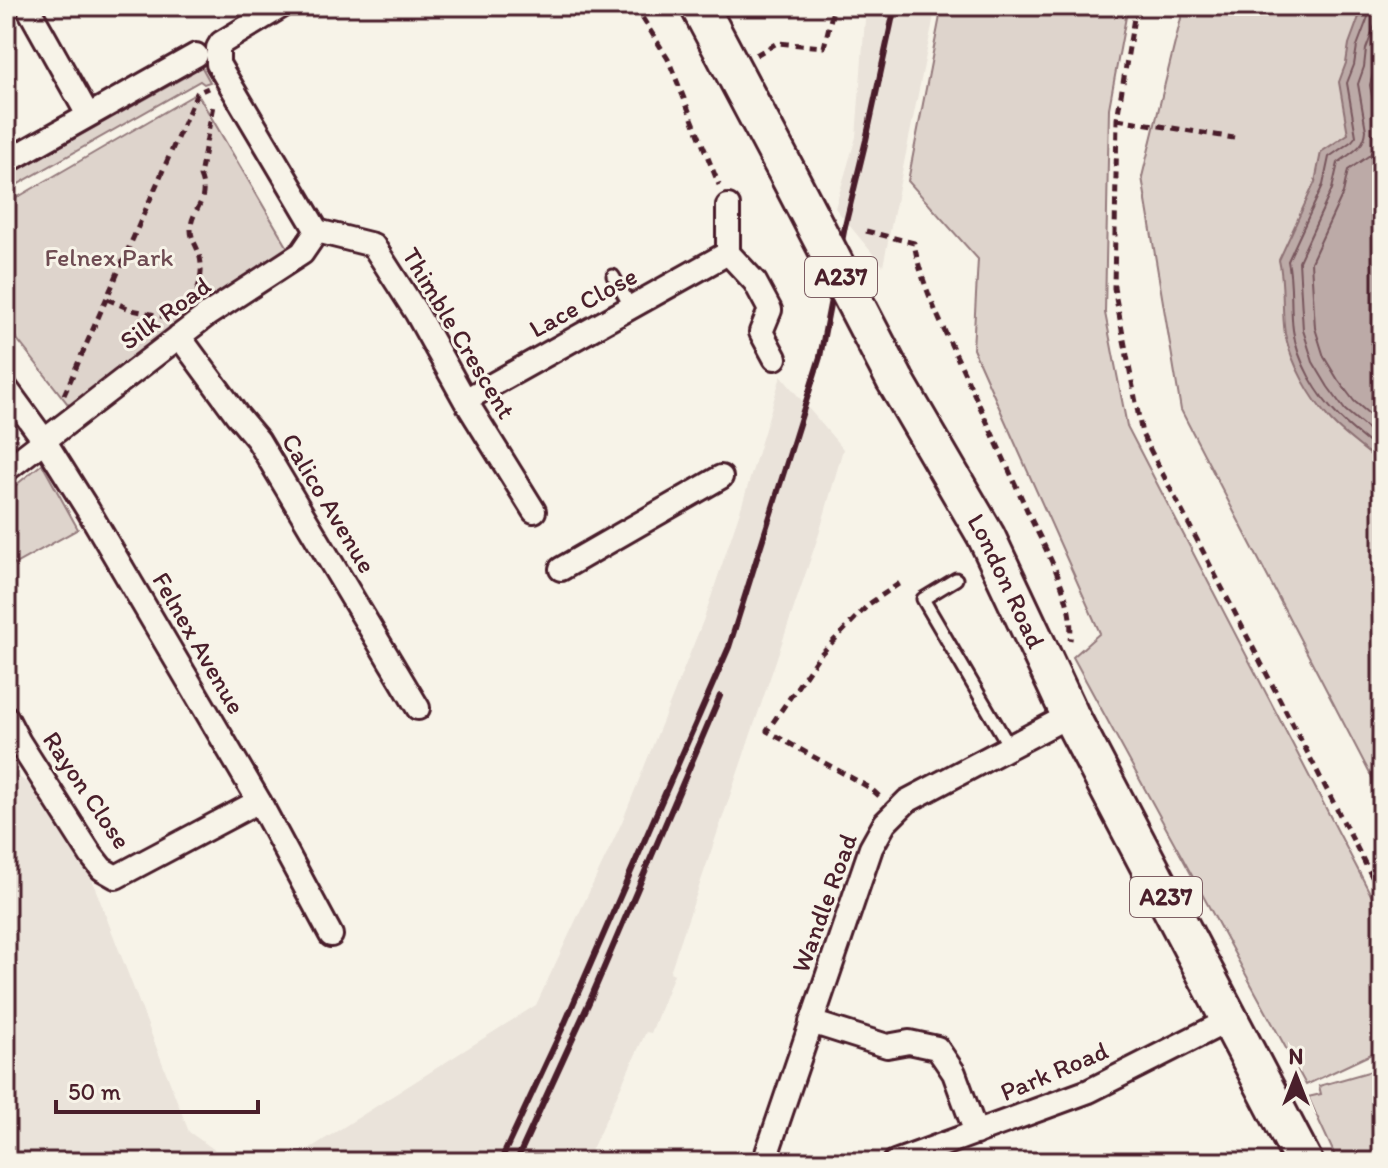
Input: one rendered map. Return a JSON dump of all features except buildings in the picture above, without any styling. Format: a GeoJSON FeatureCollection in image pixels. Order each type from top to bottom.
{"type":"FeatureCollection","features":[{"type":"Feature","properties":{"kind":"main road","name":"London Road"},"geometry":{"type":"LineString","coordinates":[[699,6],[895,380],[986,536],[1070,715],[1304,1162]]}},
{"type":"Feature","properties":{"kind":"street"},"geometry":{"type":"LineString","coordinates":[[27,6],[88,115]]}},
{"type":"Feature","properties":{"kind":"street"},"geometry":{"type":"LineString","coordinates":[[6,162],[88,115],[207,54],[282,6]]}},
{"type":"Feature","properties":{"kind":"street"},"geometry":{"type":"LineString","coordinates":[[207,54],[227,78],[317,231]]}},
{"type":"Feature","properties":{"kind":"street"},"geometry":{"type":"LineString","coordinates":[[728,206],[728,253],[755,282],[770,310],[761,332],[775,358]]}},
{"type":"Feature","properties":{"kind":"street","name":"Silk Road"},"geometry":{"type":"LineString","coordinates":[[6,470],[173,327],[207,315],[302,253],[317,231]]}},
{"type":"Feature","properties":{"kind":"street","name":"Thimble Crescent"},"geometry":{"type":"LineString","coordinates":[[317,231],[373,245],[534,511]]}},
{"type":"Feature","properties":{"kind":"street","name":"Lace Close"},"geometry":{"type":"LineString","coordinates":[[465,400],[728,253]]}},
{"type":"Feature","properties":{"kind":"street","name":"Calico Avenue"},"geometry":{"type":"LineString","coordinates":[[173,327],[258,440],[418,708]]}},
{"type":"Feature","properties":{"kind":"street","name":"Felnex Avenue"},"geometry":{"type":"LineString","coordinates":[[6,388],[44,440],[95,522],[259,801],[331,935]]}},
{"type":"Feature","properties":{"kind":"street"},"geometry":{"type":"LineString","coordinates":[[561,569],[721,477]]}},
{"type":"Feature","properties":{"kind":"street","name":"Wandle Road"},"geometry":{"type":"LineString","coordinates":[[764,1162],[871,848],[885,823],[907,801],[1070,715]]}},
{"type":"Feature","properties":{"kind":"street","name":"Rayon Close"},"geometry":{"type":"LineString","coordinates":[[6,717],[91,855],[102,869],[116,877],[259,801]]}},
{"type":"Feature","properties":{"kind":"street","name":"Park Road"},"geometry":{"type":"LineString","coordinates":[[898,1162],[1089,1091],[1229,1020]]}},
{"type":"Feature","properties":{"kind":"street"},"geometry":{"type":"LineString","coordinates":[[811,1022],[887,1046],[909,1042],[937,1048],[954,1073],[976,1133]]}},
{"type":"Feature","properties":{"kind":"lane"},"geometry":{"type":"LineString","coordinates":[[613,276],[631,307]]}},
{"type":"Feature","properties":{"kind":"lane"},"geometry":{"type":"LineString","coordinates":[[956,579],[923,599],[1009,746]]}},
{"type":"Feature","properties":{"kind":"path"},"geometry":{"type":"LineString","coordinates":[[635,6],[668,59],[728,206]]}},
{"type":"Feature","properties":{"kind":"path"},"geometry":{"type":"LineString","coordinates":[[751,57],[777,43],[824,47],[834,6]]}},
{"type":"Feature","properties":{"kind":"path"},"geometry":{"type":"LineString","coordinates":[[1136,6],[1117,119],[1114,288],[1142,434],[1382,896]]}},
{"type":"Feature","properties":{"kind":"path"},"geometry":{"type":"LineString","coordinates":[[63,398],[197,93],[227,78]]}},
{"type":"Feature","properties":{"kind":"path"},"geometry":{"type":"LineString","coordinates":[[206,89],[213,105],[200,176],[202,201],[191,222],[191,232],[201,263],[200,284],[194,297],[207,315]]}},
{"type":"Feature","properties":{"kind":"path"},"geometry":{"type":"LineString","coordinates":[[1117,119],[1234,138]]}},
{"type":"Feature","properties":{"kind":"path"},"geometry":{"type":"LineString","coordinates":[[866,231],[914,243],[918,268],[940,322],[1066,600],[1071,616],[1069,648]]}},
{"type":"Feature","properties":{"kind":"path"},"geometry":{"type":"LineString","coordinates":[[107,299],[173,327]]}},
{"type":"Feature","properties":{"kind":"path"},"geometry":{"type":"LineString","coordinates":[[896,810],[870,788],[767,731],[818,657],[869,604],[900,583]]}},
{"type":"Feature","properties":{"kind":"shaded area"},"geometry":{"type":"Polygon","coordinates":[[[866,6],[936,6],[883,266],[835,208],[856,137],[866,6]]]}},
{"type":"Feature","properties":{"kind":"shaded area"},"geometry":{"type":"Polygon","coordinates":[[[781,376],[843,449],[819,534],[670,972],[674,974],[651,1033],[646,1032],[586,1162],[257,1162],[301,1154],[536,1005],[622,822],[703,621],[781,376]]]}},
{"type":"Feature","properties":{"kind":"shaded area"},"geometry":{"type":"Polygon","coordinates":[[[6,768],[65,810],[189,1132],[232,1162],[6,1162],[6,768]]]}},
{"type":"Feature","properties":{"kind":"green space"},"geometry":{"type":"Polygon","coordinates":[[[942,6],[1128,6],[1109,108],[1105,313],[1127,426],[1382,916],[1382,1049],[1306,1085],[1073,657],[1100,633],[973,349],[978,259],[908,181],[942,6]]]}},
{"type":"Feature","properties":{"kind":"green space"},"geometry":{"type":"Polygon","coordinates":[[[1184,6],[1382,6],[1382,797],[1181,410],[1142,177],[1184,6]]]}},
{"type":"Feature","properties":{"kind":"green space"},"geometry":{"type":"Polygon","coordinates":[[[199,62],[210,82],[204,84],[200,81],[6,191],[6,177],[190,74],[195,63],[199,62]]]}},
{"type":"Feature","properties":{"kind":"green space","name":"Felnex Park"},"geometry":{"type":"Polygon","coordinates":[[[197,93],[288,248],[71,408],[6,325],[6,204],[197,93]]]}},
{"type":"Feature","properties":{"kind":"green space"},"geometry":{"type":"Polygon","coordinates":[[[42,464],[78,529],[6,569],[6,493],[42,464]]]}},
{"type":"Feature","properties":{"kind":"green space"},"geometry":{"type":"Polygon","coordinates":[[[1382,1068],[1382,1162],[1336,1162],[1308,1097],[1321,1094],[1319,1086],[1382,1068]]]}},
{"type":"Feature","properties":{"kind":"water"},"geometry":{"type":"Polygon","coordinates":[[[1345,6],[1382,6],[1382,468],[1378,461],[1336,426],[1316,402],[1292,357],[1284,325],[1279,260],[1315,182],[1321,152],[1348,134],[1339,82],[1360,14],[1345,6]]]}},
{"type":"Feature","properties":{"kind":"railway"},"geometry":{"type":"LineString","coordinates":[[500,1162],[564,1025],[729,647],[820,357],[845,226],[895,6]]}},
{"type":"Feature","properties":{"kind":"railway"},"geometry":{"type":"LineString","coordinates":[[516,1162],[591,998],[720,696]]}}]}
